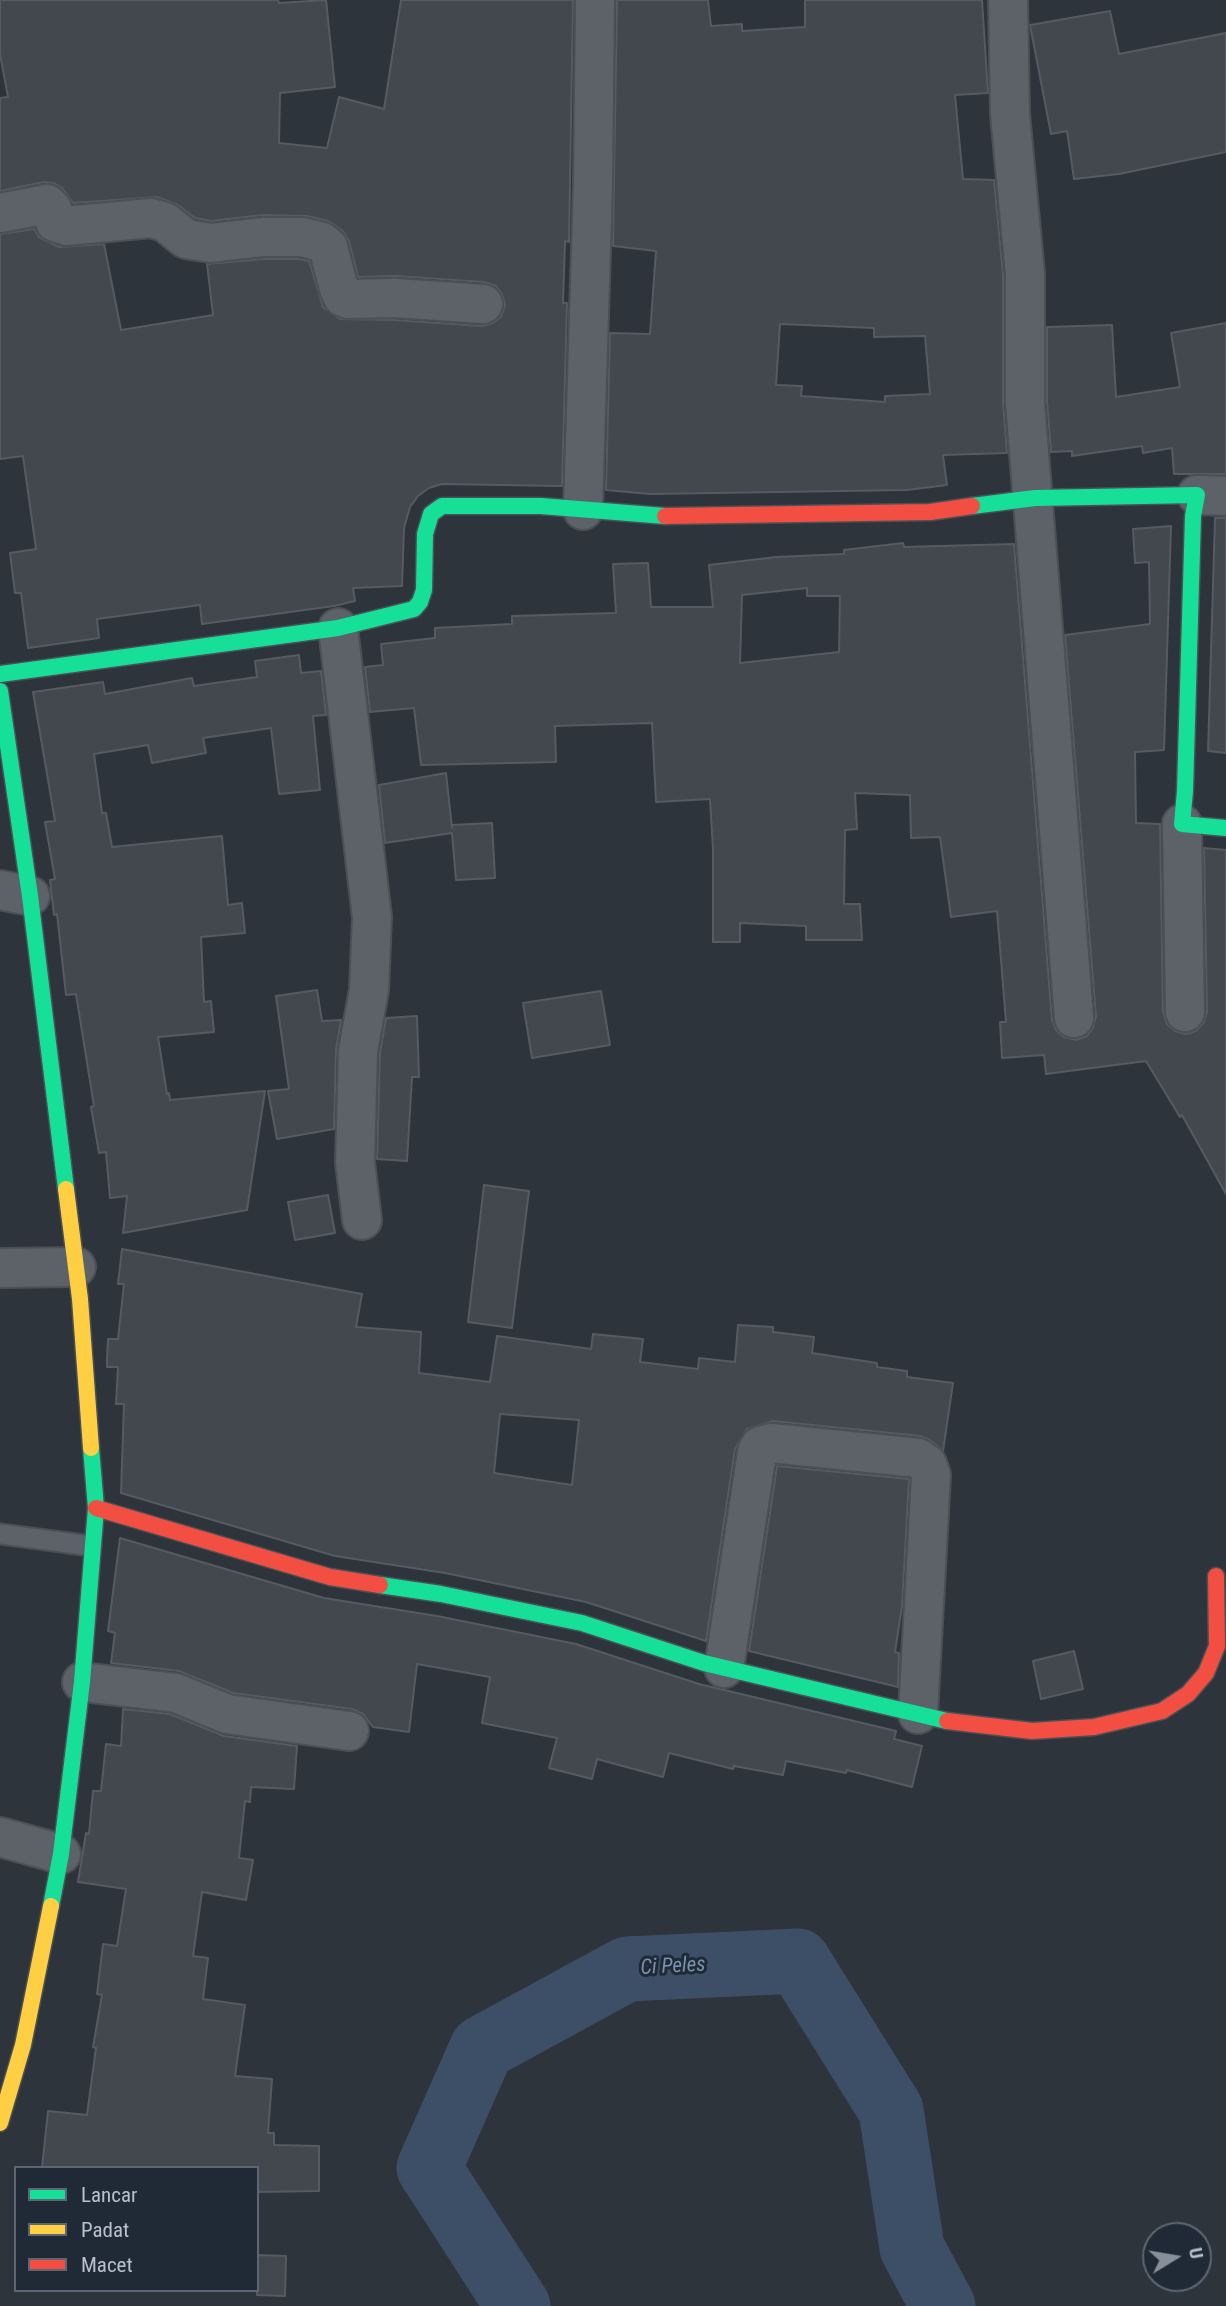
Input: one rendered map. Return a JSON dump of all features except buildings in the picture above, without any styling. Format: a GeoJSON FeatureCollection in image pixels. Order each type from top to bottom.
{"type":"FeatureCollection","features":[{"type":"Feature","properties":{"kind":"street"},"geometry":{"type":"LineString","coordinates":[[583,510],[593,184],[595,0]]}},
{"type":"Feature","properties":{"kind":"street"},"geometry":{"type":"LineString","coordinates":[[1008,0],[1010,114],[1025,274],[1026,402],[1074,1018]]}},
{"type":"Feature","properties":{"kind":"street"},"geometry":{"type":"LineString","coordinates":[[0,213],[47,204],[52,209],[55,222],[66,226],[151,218],[165,222],[186,239],[211,243],[263,237],[302,237],[322,242],[328,247],[339,289],[343,297],[348,299],[395,298],[483,304]]}},
{"type":"Feature","properties":{"kind":"street"},"geometry":{"type":"LineString","coordinates":[[0,674],[338,628],[414,609],[424,590],[425,534],[430,514],[442,506],[541,506],[649,516],[724,516],[930,512],[1035,498],[1212,496]]}},
{"type":"Feature","properties":{"kind":"street"},"geometry":{"type":"LineString","coordinates":[[1185,1012],[1182,824],[1193,516],[1212,496]]}},
{"type":"Feature","properties":{"kind":"street"},"geometry":{"type":"LineString","coordinates":[[338,628],[372,916],[369,990],[358,1051],[355,1162],[362,1220]]}},
{"type":"Feature","properties":{"kind":"street"},"geometry":{"type":"LineString","coordinates":[[0,691],[15,893],[76,1268],[96,1508],[82,1682],[61,1854],[23,2045],[0,2123]]}},
{"type":"Feature","properties":{"kind":"street"},"geometry":{"type":"LineString","coordinates":[[1182,824],[1226,828]]}},
{"type":"Feature","properties":{"kind":"street"},"geometry":{"type":"LineString","coordinates":[[0,1268],[76,1268]]}},
{"type":"Feature","properties":{"kind":"street"},"geometry":{"type":"LineString","coordinates":[[724,1668],[760,1446],[771,1443],[918,1458],[927,1464],[931,1475],[918,1714]]}},
{"type":"Feature","properties":{"kind":"street"},"geometry":{"type":"LineString","coordinates":[[96,1508],[330,1577],[441,1594],[583,1623],[724,1668],[956,1723],[1032,1731],[1094,1727],[1162,1711],[1188,1694],[1206,1673],[1217,1646],[1216,1576]]}},
{"type":"Feature","properties":{"kind":"street"},"geometry":{"type":"LineString","coordinates":[[82,1682],[176,1693],[226,1714],[349,1731]]}},
{"type":"Feature","properties":{"kind":"street"},"geometry":{"type":"LineString","coordinates":[[0,1837],[61,1854]]}},
{"type":"Feature","properties":{"kind":"lane"},"geometry":{"type":"LineString","coordinates":[[0,1534],[91,1546]]}},
{"type":"Feature","properties":{"kind":"waterway","name":"Ci Peles"},"geometry":{"type":"LineString","coordinates":[[518,2306],[429,2168],[482,2048],[627,1969],[798,1961],[891,2110],[912,2248],[943,2306]]}},
{"type":"Feature","properties":{"kind":"traffic: fast"},"geometry":{"type":"LineString","coordinates":[[972,506],[1035,498],[1197,495],[1193,516],[1182,824],[1226,828]]}},
{"type":"Feature","properties":{"kind":"traffic: fast"},"geometry":{"type":"LineString","coordinates":[[0,674],[338,628],[414,609],[424,590],[425,534],[431,514],[442,506],[541,506],[665,516]]}},
{"type":"Feature","properties":{"kind":"traffic: fast"},"geometry":{"type":"LineString","coordinates":[[0,691],[30,896],[66,1189]]}},
{"type":"Feature","properties":{"kind":"traffic: fast"},"geometry":{"type":"LineString","coordinates":[[51,1906],[61,1854],[82,1682],[96,1508],[91,1448]]}},
{"type":"Feature","properties":{"kind":"traffic: fast"},"geometry":{"type":"LineString","coordinates":[[380,1585],[441,1594],[582,1623],[704,1663],[947,1721]]}},
{"type":"Feature","properties":{"kind":"traffic: slow"},"geometry":{"type":"LineString","coordinates":[[66,1189],[80,1299],[91,1448]]}},
{"type":"Feature","properties":{"kind":"traffic: slow"},"geometry":{"type":"LineString","coordinates":[[0,2123],[23,2045],[51,1906]]}},
{"type":"Feature","properties":{"kind":"traffic: jam"},"geometry":{"type":"LineString","coordinates":[[665,516],[930,512],[972,506]]}},
{"type":"Feature","properties":{"kind":"traffic: jam"},"geometry":{"type":"LineString","coordinates":[[96,1508],[330,1577],[380,1585]]}},
{"type":"Feature","properties":{"kind":"traffic: jam"},"geometry":{"type":"LineString","coordinates":[[947,1721],[1032,1731],[1094,1727],[1162,1711],[1188,1694],[1206,1673],[1217,1646],[1216,1576]]}}]}
